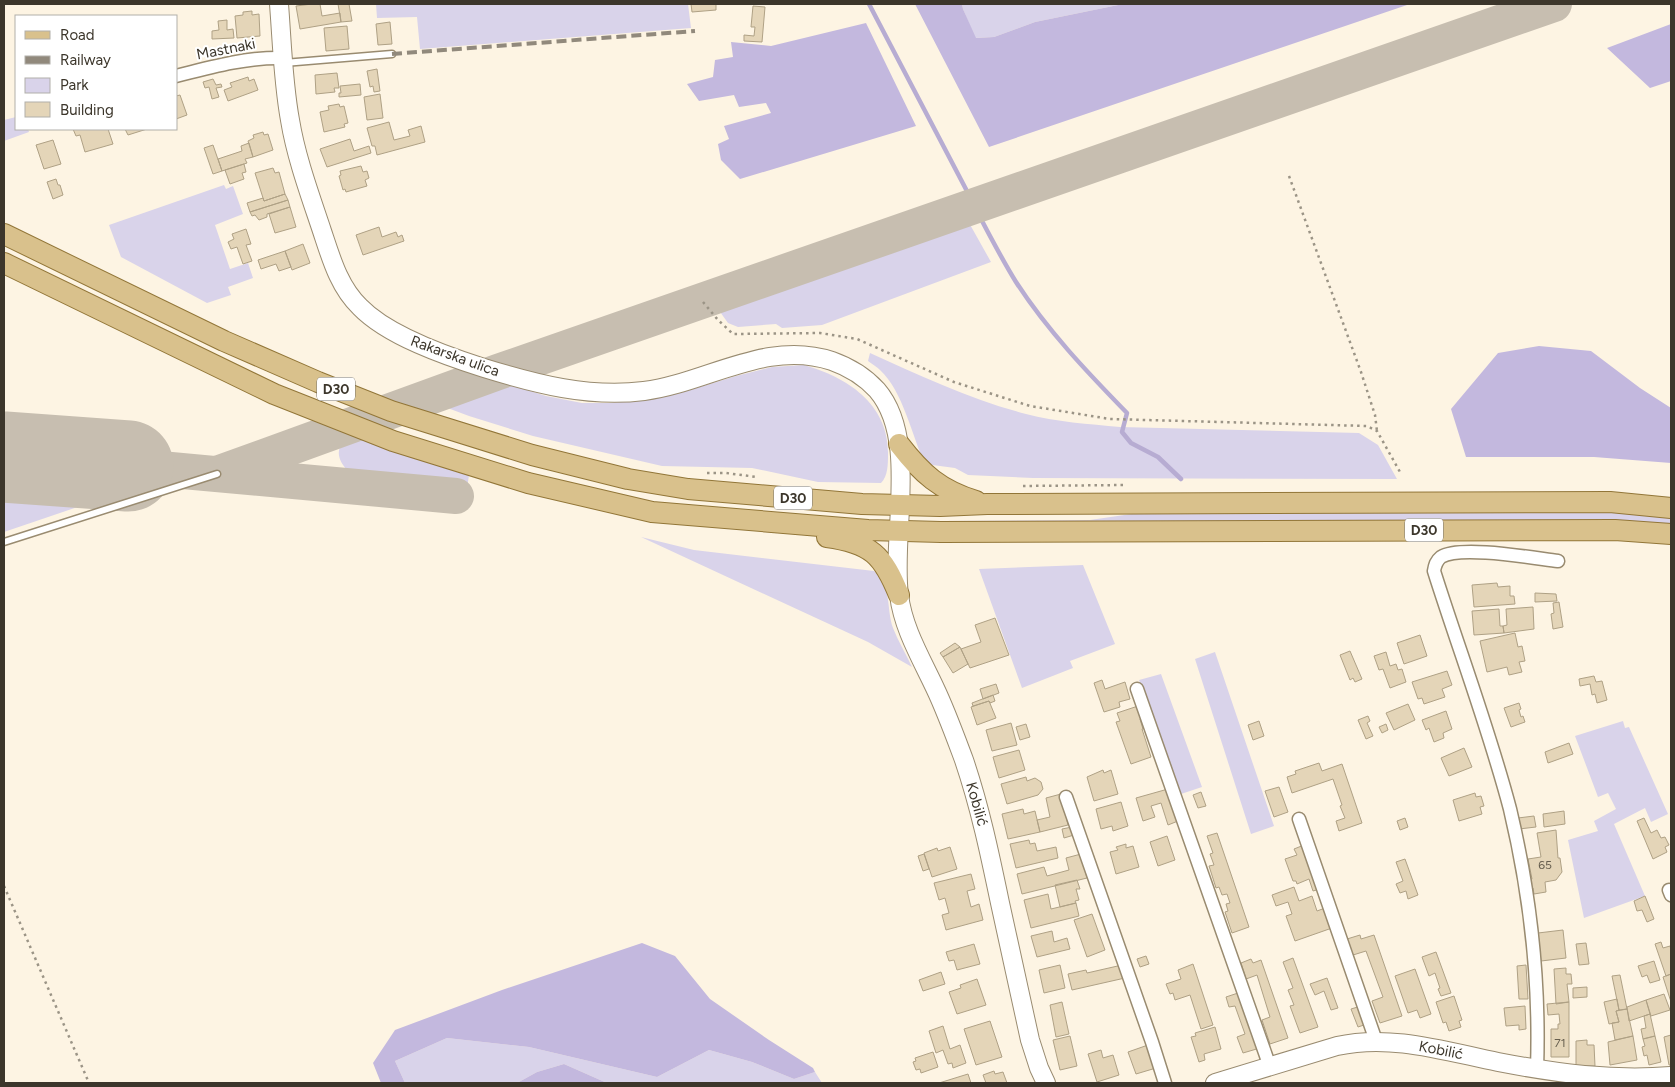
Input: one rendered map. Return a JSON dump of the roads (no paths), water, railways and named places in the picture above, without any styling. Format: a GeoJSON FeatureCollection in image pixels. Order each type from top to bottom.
{"type":"FeatureCollection","features":[{"type":"Feature","properties":{"kind":"main road","name":"Rakarska ulica"},"geometry":{"type":"LineString","coordinates":[[279,4],[287,106],[292,132],[320,224],[335,270],[351,298],[368,316],[382,326],[414,341],[498,372],[550,387],[601,394],[644,391],[676,384],[756,359],[775,355],[797,354],[820,357],[840,364],[865,379],[876,389],[887,404],[897,430],[899,444]]}},
{"type":"Feature","properties":{"kind":"main road","name":"D30"},"geometry":{"type":"LineString","coordinates":[[4,234],[224,340],[318,382],[391,411],[484,441],[628,479],[688,489],[862,504],[940,506],[987,504],[1610,502],[1671,508]]}},
{"type":"Feature","properties":{"kind":"main road","name":"D30"},"geometry":{"type":"LineString","coordinates":[[4,263],[274,394],[393,441],[537,485],[652,512],[898,531],[1615,530],[1671,534]]}},
{"type":"Feature","properties":{"kind":"main road","name":"Kobilić"},"geometry":{"type":"LineString","coordinates":[[899,444],[899,595],[903,615],[912,641],[942,703],[971,782],[986,834],[1030,1040],[1046,1083]]}},
{"type":"Feature","properties":{"kind":"main road"},"geometry":{"type":"LineString","coordinates":[[899,444],[917,467],[934,482],[957,495],[987,504]]}},
{"type":"Feature","properties":{"kind":"main road"},"geometry":{"type":"LineString","coordinates":[[710,517],[741,527],[830,538],[860,545],[880,558],[899,595]]}},
{"type":"Feature","properties":{"kind":"main road","name":"Kobilić"},"geometry":{"type":"LineString","coordinates":[[1215,1083],[1236,1080],[1336,1046],[1376,1041],[1416,1045],[1537,1069],[1574,1074],[1614,1077],[1671,1076]]}},
{"type":"Feature","properties":{"kind":"street","name":"Mastnaki"},"geometry":{"type":"LineString","coordinates":[[178,76],[236,62],[269,58],[283,60]]}},
{"type":"Feature","properties":{"kind":"street"},"geometry":{"type":"LineString","coordinates":[[1537,1069],[1538,1029],[1532,938],[1524,876],[1510,809],[1434,571],[1435,564],[1443,556],[1479,552],[1558,561]]}},
{"type":"Feature","properties":{"kind":"street"},"geometry":{"type":"LineString","coordinates":[[1137,689],[1270,1067]]}},
{"type":"Feature","properties":{"kind":"street"},"geometry":{"type":"LineString","coordinates":[[1066,798],[1165,1083]]}},
{"type":"Feature","properties":{"kind":"street"},"geometry":{"type":"LineString","coordinates":[[1299,819],[1376,1041]]}},
{"type":"Feature","properties":{"kind":"lane"},"geometry":{"type":"LineString","coordinates":[[283,60],[392,54]]}},
{"type":"Feature","properties":{"kind":"lane"},"geometry":{"type":"LineString","coordinates":[[4,542],[217,474]]}},
{"type":"Feature","properties":{"kind":"waterway"},"geometry":{"type":"LineString","coordinates":[[869,4],[969,195]]}},
{"type":"Feature","properties":{"kind":"waterway"},"geometry":{"type":"LineString","coordinates":[[981,219],[1028,300],[1082,366],[1127,413],[1122,432],[1131,443],[1158,457],[1181,479]]}},
{"type":"Feature","properties":{"kind":"railway"},"geometry":{"type":"LineString","coordinates":[[392,54],[695,31]]}}]}
